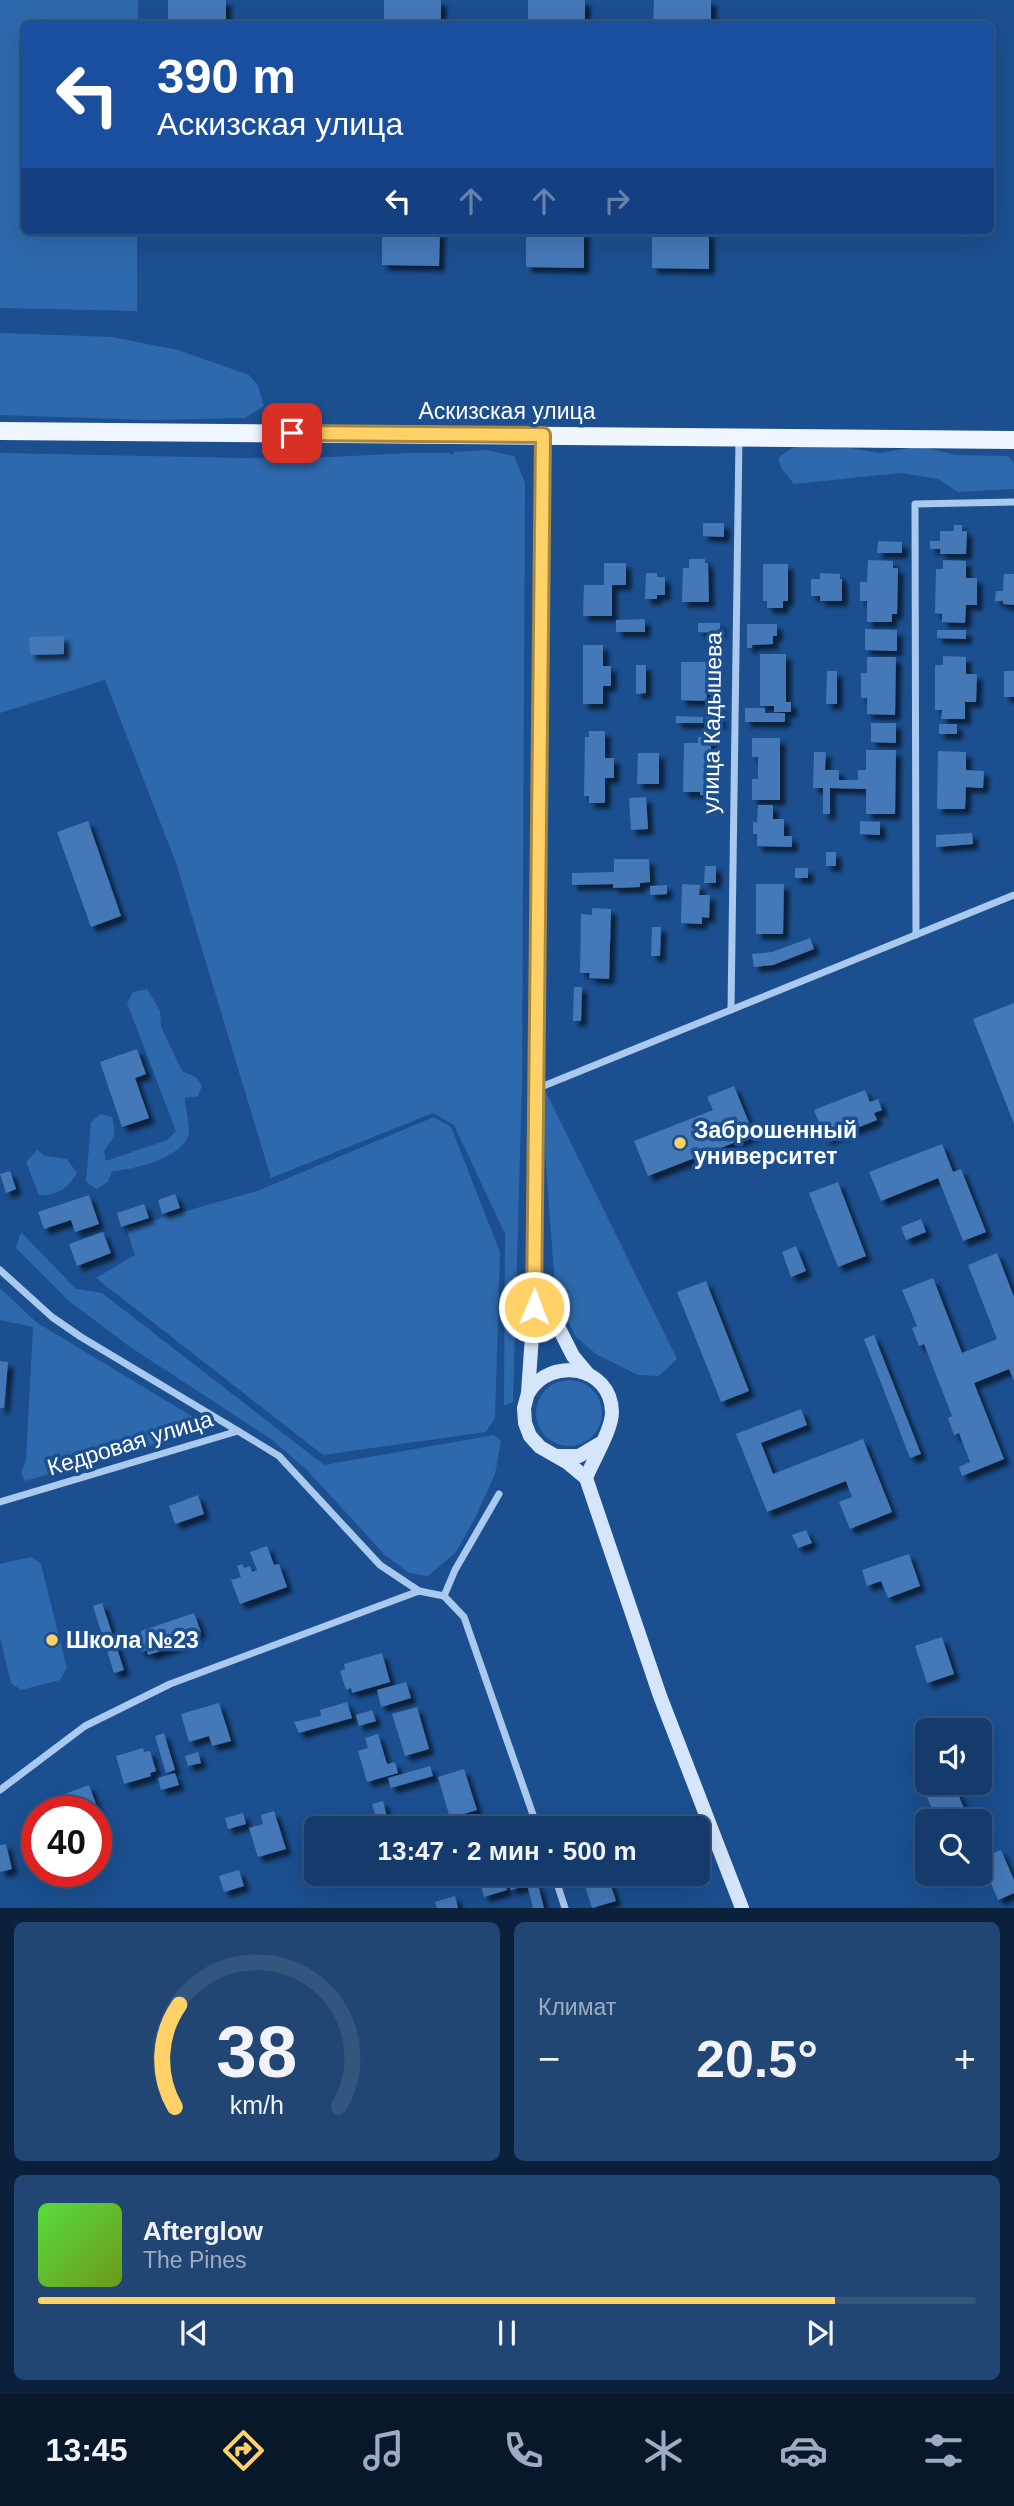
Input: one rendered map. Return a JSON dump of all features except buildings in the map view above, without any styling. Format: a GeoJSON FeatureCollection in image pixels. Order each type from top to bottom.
{"type":"FeatureCollection","features":[{"type":"Feature","properties":{"kind":"main road","name":"Аскизская улица"},"geometry":{"type":"LineString","coordinates":[[0,430],[1014,440]]}},
{"type":"Feature","properties":{"kind":"street"},"geometry":{"type":"LineString","coordinates":[[543,435],[534,1307],[524,1416],[527,1430],[540,1447],[568,1463],[586,1478],[660,1696],[742,1908]]}},
{"type":"Feature","properties":{"kind":"street","name":"улица Кадышева"},"geometry":{"type":"LineString","coordinates":[[731,1010],[739,437]]}},
{"type":"Feature","properties":{"kind":"street"},"geometry":{"type":"LineString","coordinates":[[916,935],[915,504],[1014,502]]}},
{"type":"Feature","properties":{"kind":"street"},"geometry":{"type":"LineString","coordinates":[[536,1089],[1014,895]]}},
{"type":"Feature","properties":{"kind":"street"},"geometry":{"type":"LineString","coordinates":[[0,1270],[52,1317],[81,1337],[238,1431]]}},
{"type":"Feature","properties":{"kind":"street"},"geometry":{"type":"LineString","coordinates":[[534,1279],[573,1356],[603,1387],[611,1405],[610,1424],[586,1478]]}},
{"type":"Feature","properties":{"kind":"street"},"geometry":{"type":"LineString","coordinates":[[528,1394],[536,1382],[554,1371],[568,1369],[588,1374]]}},
{"type":"Feature","properties":{"kind":"street","name":"Кедровая улица"},"geometry":{"type":"LineString","coordinates":[[0,1502],[238,1431],[279,1457],[380,1565],[419,1591]]}},
{"type":"Feature","properties":{"kind":"street"},"geometry":{"type":"LineString","coordinates":[[552,1454],[579,1456],[591,1451],[601,1442]]}},
{"type":"Feature","properties":{"kind":"street"},"geometry":{"type":"LineString","coordinates":[[444,1596],[455,1570],[499,1494]]}},
{"type":"Feature","properties":{"kind":"street"},"geometry":{"type":"LineString","coordinates":[[0,1790],[85,1726],[170,1684],[419,1591],[444,1596],[464,1617],[533,1816]]}},
{"type":"Feature","properties":{"kind":"street"},"geometry":{"type":"LineString","coordinates":[[558,1886],[565,1908]]}},
{"type":"Feature","properties":{"kind":"shaded area"},"geometry":{"type":"Polygon","coordinates":[[[0,0],[138,0],[138,21],[21,21],[21,235],[137,235],[137,311],[0,308],[0,0]]]}},
{"type":"Feature","properties":{"kind":"shaded area"},"geometry":{"type":"Polygon","coordinates":[[[0,333],[112,337],[178,350],[249,375],[258,386],[264,406],[245,418],[148,420],[0,415],[0,333]]]}},
{"type":"Feature","properties":{"kind":"shaded area"},"geometry":{"type":"Polygon","coordinates":[[[919,446],[956,455],[1008,456],[1014,463],[1014,489],[958,492],[938,479],[900,473],[794,484],[782,469],[778,458],[792,448],[851,448],[880,453],[919,446]]]}},
{"type":"Feature","properties":{"kind":"shaded area"},"geometry":{"type":"Polygon","coordinates":[[[486,450],[514,456],[525,483],[522,1083],[513,1402],[504,1406],[505,1234],[454,1125],[433,1113],[271,1178],[176,863],[105,680],[0,713],[0,453],[294,459],[408,453],[453,455],[454,452],[486,450]]]}},
{"type":"Feature","properties":{"kind":"shaded area"},"geometry":{"type":"Polygon","coordinates":[[[147,989],[160,1011],[161,1027],[182,1071],[196,1077],[202,1086],[198,1096],[185,1098],[189,1133],[184,1144],[155,1161],[112,1171],[108,1182],[97,1189],[86,1182],[91,1122],[101,1114],[112,1117],[114,1128],[114,1135],[104,1151],[106,1161],[167,1140],[176,1131],[127,1003],[133,992],[147,989]]]}},
{"type":"Feature","properties":{"kind":"shaded area"},"geometry":{"type":"Polygon","coordinates":[[[544,1088],[677,1359],[659,1376],[638,1375],[596,1354],[576,1337],[556,1299],[541,1100],[544,1088]]]}},
{"type":"Feature","properties":{"kind":"shaded area"},"geometry":{"type":"Polygon","coordinates":[[[434,1117],[451,1127],[500,1252],[495,1418],[486,1432],[323,1455],[96,1278],[135,1255],[126,1228],[257,1191],[434,1117]]]}},
{"type":"Feature","properties":{"kind":"shaded area"},"geometry":{"type":"Polygon","coordinates":[[[37,1150],[45,1156],[67,1159],[77,1173],[62,1190],[39,1195],[26,1162],[37,1150]]]}},
{"type":"Feature","properties":{"kind":"shaded area"},"geometry":{"type":"Polygon","coordinates":[[[21,1232],[76,1289],[102,1293],[324,1465],[494,1435],[501,1441],[495,1474],[456,1552],[428,1576],[409,1573],[385,1555],[307,1470],[271,1439],[130,1347],[69,1301],[16,1248],[21,1232]]]}},
{"type":"Feature","properties":{"kind":"shaded area"},"geometry":{"type":"Polygon","coordinates":[[[0,1288],[36,1322],[193,1417],[194,1433],[25,1481],[21,1473],[26,1460],[33,1327],[0,1320],[0,1288]]]}},
{"type":"Feature","properties":{"kind":"shaded area"},"geometry":{"type":"Polygon","coordinates":[[[575,1380],[593,1389],[600,1400],[600,1426],[593,1437],[582,1444],[563,1446],[545,1437],[538,1426],[536,1407],[545,1389],[556,1382],[575,1380]]]}},
{"type":"Feature","properties":{"kind":"shaded area"},"geometry":{"type":"Polygon","coordinates":[[[31,1557],[41,1564],[67,1668],[60,1680],[21,1690],[11,1683],[0,1638],[0,1564],[31,1557]]]}},
{"type":"Feature","properties":{"kind":"place","name":"Заброшенный университет"},"geometry":{"type":"Point","coordinates":[680,1143]}},
{"type":"Feature","properties":{"kind":"place","name":"Школа №23"},"geometry":{"type":"Point","coordinates":[52,1640]}},
{"type":"Feature","properties":{"kind":"route"},"geometry":{"type":"LineString","coordinates":[[292,433],[543,435],[534,1307]]}}]}
